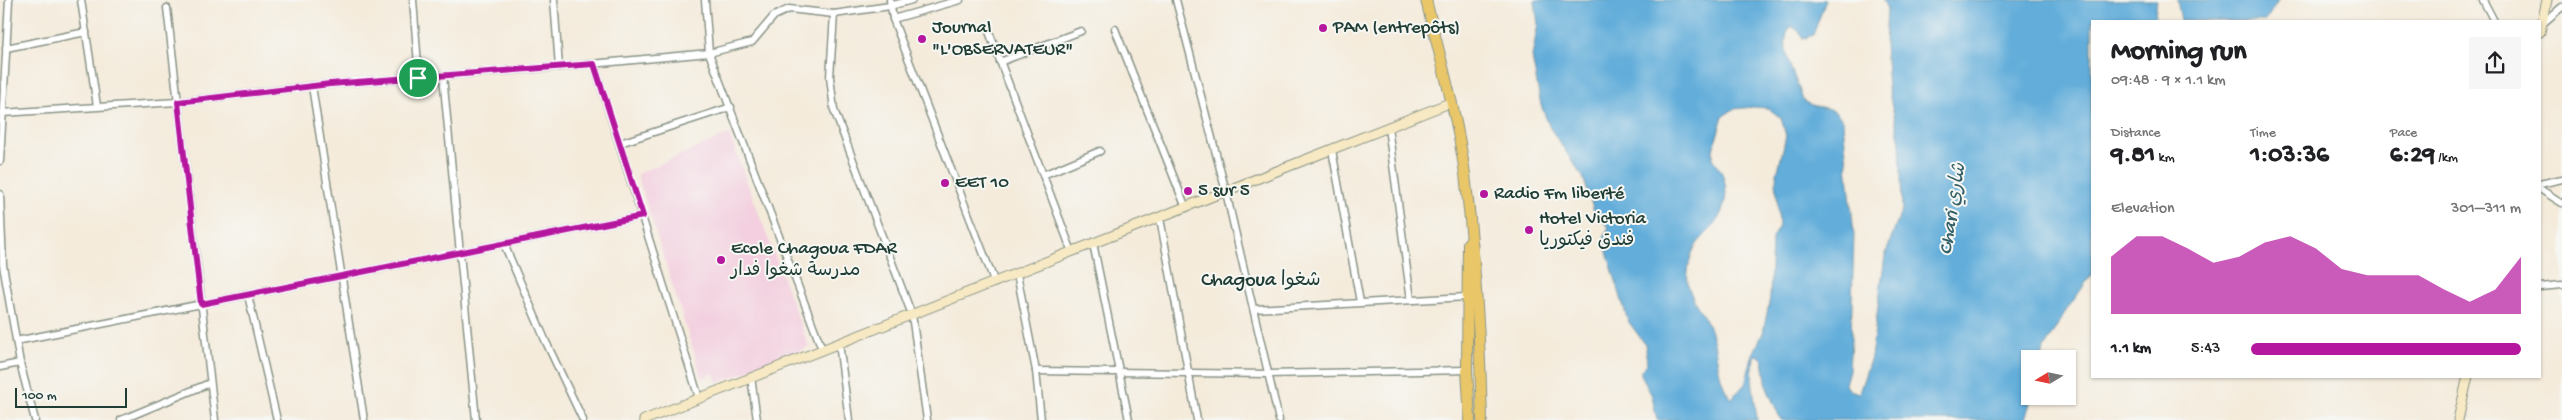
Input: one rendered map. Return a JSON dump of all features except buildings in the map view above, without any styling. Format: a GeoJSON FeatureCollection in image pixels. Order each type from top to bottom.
{"type":"FeatureCollection","features":[{"type":"Feature","properties":{"kind":"main road"},"geometry":{"type":"LineString","coordinates":[[1426,0],[1452,102],[1465,173],[1476,271],[1482,420]]}},
{"type":"Feature","properties":{"kind":"main road"},"geometry":{"type":"LineString","coordinates":[[1470,227],[1466,262],[1467,370],[1470,420]]}},
{"type":"Feature","properties":{"kind":"main road"},"geometry":{"type":"LineString","coordinates":[[1482,385],[1488,420]]}},
{"type":"Feature","properties":{"kind":"main road"},"geometry":{"type":"LineString","coordinates":[[1464,420],[1468,386]]}},
{"type":"Feature","properties":{"kind":"street"},"geometry":{"type":"LineString","coordinates":[[0,161],[8,0]]}},
{"type":"Feature","properties":{"kind":"street"},"geometry":{"type":"LineString","coordinates":[[81,0],[97,106]]}},
{"type":"Feature","properties":{"kind":"street"},"geometry":{"type":"LineString","coordinates":[[413,0],[418,78]]}},
{"type":"Feature","properties":{"kind":"street"},"geometry":{"type":"LineString","coordinates":[[554,0],[559,67]]}},
{"type":"Feature","properties":{"kind":"street"},"geometry":{"type":"LineString","coordinates":[[705,0],[709,53],[822,349]]}},
{"type":"Feature","properties":{"kind":"street"},"geometry":{"type":"LineString","coordinates":[[2,113],[178,102],[312,86],[559,67],[709,53],[752,42],[768,21],[780,12],[798,9],[834,14],[912,0]]}},
{"type":"Feature","properties":{"kind":"street"},"geometry":{"type":"LineString","coordinates":[[894,19],[960,0]]}},
{"type":"Feature","properties":{"kind":"street"},"geometry":{"type":"LineString","coordinates":[[1176,0],[1226,192],[1279,420]]}},
{"type":"Feature","properties":{"kind":"street"},"geometry":{"type":"LineString","coordinates":[[2483,0],[2493,20]]}},
{"type":"Feature","properties":{"kind":"street"},"geometry":{"type":"LineString","coordinates":[[2541,28],[2547,0]]}},
{"type":"Feature","properties":{"kind":"street"},"geometry":{"type":"LineString","coordinates":[[890,3],[894,19],[995,283]]}},
{"type":"Feature","properties":{"kind":"street"},"geometry":{"type":"LineString","coordinates":[[2541,28],[2562,7]]}},
{"type":"Feature","properties":{"kind":"street"},"geometry":{"type":"LineString","coordinates":[[167,8],[215,420]]}},
{"type":"Feature","properties":{"kind":"street"},"geometry":{"type":"LineString","coordinates":[[834,14],[830,77],[834,110],[912,315],[927,420]]}},
{"type":"Feature","properties":{"kind":"street"},"geometry":{"type":"LineString","coordinates":[[988,29],[1072,252]]}},
{"type":"Feature","properties":{"kind":"street"},"geometry":{"type":"LineString","coordinates":[[1115,29],[1186,208]]}},
{"type":"Feature","properties":{"kind":"street"},"geometry":{"type":"LineString","coordinates":[[6,48],[86,32]]}},
{"type":"Feature","properties":{"kind":"street"},"geometry":{"type":"LineString","coordinates":[[1000,62],[1081,32]]}},
{"type":"Feature","properties":{"kind":"street"},"geometry":{"type":"LineString","coordinates":[[594,64],[643,216],[698,398]]}},
{"type":"Feature","properties":{"kind":"street"},"geometry":{"type":"LineString","coordinates":[[443,76],[476,420]]}},
{"type":"Feature","properties":{"kind":"street"},"geometry":{"type":"LineString","coordinates":[[312,86],[364,420]]}},
{"type":"Feature","properties":{"kind":"street"},"geometry":{"type":"LineString","coordinates":[[644,420],[1452,102]]}},
{"type":"Feature","properties":{"kind":"street"},"geometry":{"type":"LineString","coordinates":[[620,143],[731,107]]}},
{"type":"Feature","properties":{"kind":"street"},"geometry":{"type":"LineString","coordinates":[[1388,127],[1411,300]]}},
{"type":"Feature","properties":{"kind":"street"},"geometry":{"type":"LineString","coordinates":[[1332,150],[1360,302]]}},
{"type":"Feature","properties":{"kind":"street"},"geometry":{"type":"LineString","coordinates":[[1043,175],[1100,151]]}},
{"type":"Feature","properties":{"kind":"street"},"geometry":{"type":"LineString","coordinates":[[2541,184],[2562,179]]}},
{"type":"Feature","properties":{"kind":"street"},"geometry":{"type":"LineString","coordinates":[[2541,189],[2562,203]]}},
{"type":"Feature","properties":{"kind":"street"},"geometry":{"type":"LineString","coordinates":[[0,194],[3,265],[20,363],[35,420]]}},
{"type":"Feature","properties":{"kind":"street"},"geometry":{"type":"LineString","coordinates":[[16,341],[643,216]]}},
{"type":"Feature","properties":{"kind":"street"},"geometry":{"type":"LineString","coordinates":[[1160,218],[1197,420]]}},
{"type":"Feature","properties":{"kind":"street"},"geometry":{"type":"LineString","coordinates":[[1093,243],[1129,420]]}},
{"type":"Feature","properties":{"kind":"street"},"geometry":{"type":"LineString","coordinates":[[504,244],[546,342],[583,420]]}},
{"type":"Feature","properties":{"kind":"street"},"geometry":{"type":"LineString","coordinates":[[1018,274],[1036,371],[1041,420]]}},
{"type":"Feature","properties":{"kind":"street"},"geometry":{"type":"LineString","coordinates":[[2541,288],[2562,285]]}},
{"type":"Feature","properties":{"kind":"street"},"geometry":{"type":"LineString","coordinates":[[248,295],[277,420]]}},
{"type":"Feature","properties":{"kind":"street"},"geometry":{"type":"LineString","coordinates":[[1254,309],[1467,297]]}},
{"type":"Feature","properties":{"kind":"street"},"geometry":{"type":"LineString","coordinates":[[839,343],[849,420]]}},
{"type":"Feature","properties":{"kind":"street"},"geometry":{"type":"LineString","coordinates":[[0,367],[20,363]]}},
{"type":"Feature","properties":{"kind":"street"},"geometry":{"type":"LineString","coordinates":[[1036,371],[1268,374],[1467,370]]}},
{"type":"Feature","properties":{"kind":"street"},"geometry":{"type":"LineString","coordinates":[[751,377],[757,420]]}},
{"type":"Feature","properties":{"kind":"street"},"geometry":{"type":"LineString","coordinates":[[2458,420],[2468,378]]}},
{"type":"Feature","properties":{"kind":"street"},"geometry":{"type":"LineString","coordinates":[[121,420],[210,383]]}},
{"type":"Feature","properties":{"kind":"shaded area","name":"Ecole Chagoua FDAR مدرسة شغوا فدار"},"geometry":{"type":"Polygon","coordinates":[[[729,134],[809,347],[718,383],[713,373],[702,378],[637,174],[729,134]]]}},
{"type":"Feature","properties":{"kind":"water","name":"Chari شاري"},"geometry":{"type":"Polygon","coordinates":[[[1535,0],[1826,0],[1813,35],[1803,39],[1800,32],[1793,27],[1789,27],[1786,36],[1786,46],[1787,55],[1803,101],[1831,110],[1840,117],[1843,123],[1854,235],[1851,339],[1849,370],[1845,384],[1850,390],[1859,393],[1871,357],[1885,256],[1902,209],[1900,142],[1888,88],[1885,44],[1887,9],[1883,0],[2157,0],[2154,20],[2091,20],[2091,275],[2064,314],[2044,350],[2021,350],[2021,405],[2029,405],[2025,420],[1781,420],[1767,388],[1763,360],[1758,355],[1754,357],[1752,378],[1757,420],[1657,420],[1652,396],[1641,374],[1641,370],[1647,364],[1645,344],[1628,321],[1605,245],[1604,238],[1609,227],[1595,214],[1583,177],[1550,128],[1541,105],[1532,57],[1538,24],[1535,0]],[[1768,108],[1734,109],[1723,116],[1713,150],[1713,160],[1722,173],[1726,196],[1718,219],[1692,252],[1688,271],[1688,285],[1711,332],[1722,382],[1731,399],[1745,384],[1753,354],[1763,333],[1770,298],[1772,238],[1779,226],[1776,179],[1786,136],[1781,118],[1768,108]]]}},
{"type":"Feature","properties":{"kind":"water"},"geometry":{"type":"Polygon","coordinates":[[[2177,0],[2279,0],[2266,20],[2181,20],[2177,0]]]}},
{"type":"Feature","properties":{"kind":"place","name":"PAM (entrepôts)"},"geometry":{"type":"Point","coordinates":[1323,28]}},
{"type":"Feature","properties":{"kind":"place","name":"Journal \"L'OBSERVATEUR\""},"geometry":{"type":"Point","coordinates":[922,39]}},
{"type":"Feature","properties":{"kind":"place","name":"EET 10"},"geometry":{"type":"Point","coordinates":[945,183]}},
{"type":"Feature","properties":{"kind":"place","name":"5 sur 5"},"geometry":{"type":"Point","coordinates":[1188,191]}},
{"type":"Feature","properties":{"kind":"place","name":"Radio Fm liberté"},"geometry":{"type":"Point","coordinates":[1484,194]}},
{"type":"Feature","properties":{"kind":"place","name":"Hotel Victoria فندق فيكتوريا"},"geometry":{"type":"Point","coordinates":[1529,230]}},
{"type":"Feature","properties":{"kind":"place","name":"Ecole Chagoua FDAR مدرسة شغوا فدار"},"geometry":{"type":"Point","coordinates":[721,260]}},
{"type":"Feature","properties":{"kind":"district","name":"Chagoua شغوا"},"geometry":{"type":"Point","coordinates":[1261,281]}},
{"type":"Feature","properties":{"kind":"route"},"geometry":{"type":"LineString","coordinates":[[594,64],[643,216],[201,304],[178,102],[330,84],[418,78],[594,64]]}}]}
